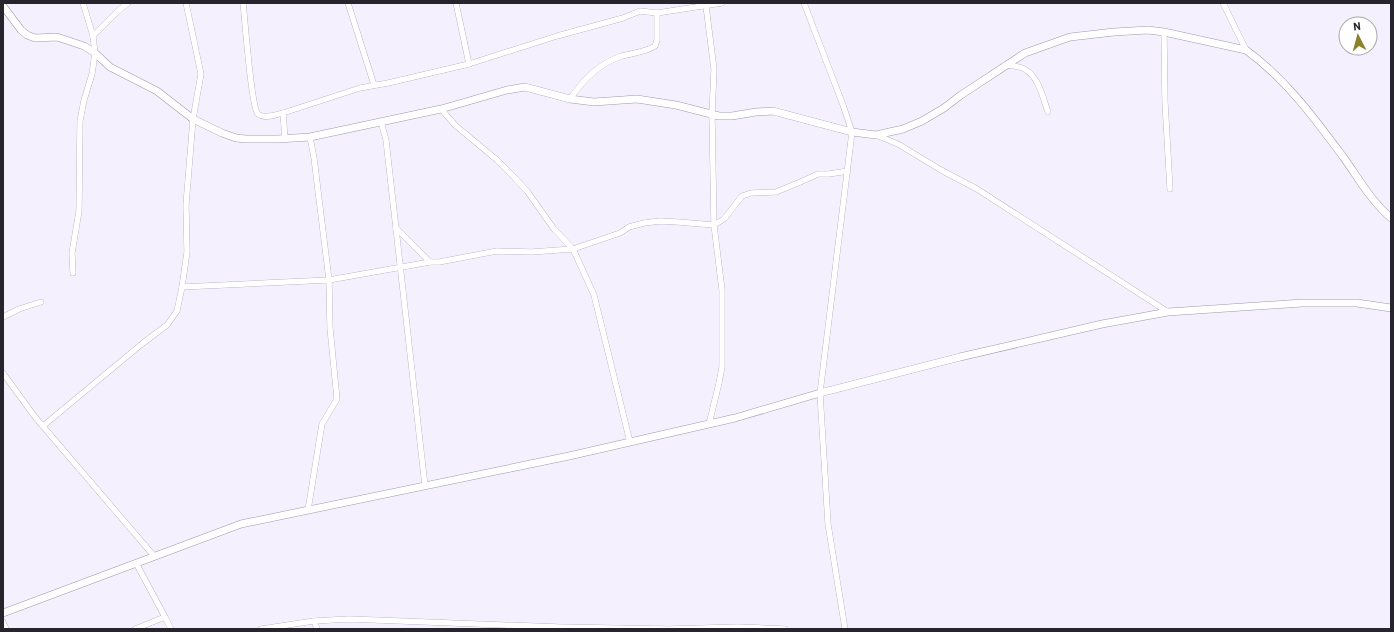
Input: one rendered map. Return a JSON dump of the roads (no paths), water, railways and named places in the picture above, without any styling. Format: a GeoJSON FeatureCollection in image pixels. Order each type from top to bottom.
{"type":"FeatureCollection","features":[{"type":"Feature","properties":{"kind":"main road"},"geometry":{"type":"LineString","coordinates":[[3,6],[21,30],[28,35],[35,38],[57,38],[84,46],[95,53],[110,67],[164,96],[193,119],[222,133],[236,138],[246,139],[310,137],[441,109],[517,88],[531,88],[570,99],[594,102],[637,99],[676,106],[712,115],[732,116],[756,112],[773,112],[852,132],[876,135],[903,129],[922,121],[944,108],[1004,65],[1025,52],[1070,37],[1148,30],[1164,32],[1246,50],[1271,69],[1319,124],[1370,196],[1391,218]]}},
{"type":"Feature","properties":{"kind":"main road"},"geometry":{"type":"LineString","coordinates":[[3,613],[241,524],[425,486],[735,418],[820,393],[960,357],[1102,324],[1168,312],[1302,303],[1358,303],[1391,308]]}},
{"type":"Feature","properties":{"kind":"street"},"geometry":{"type":"LineString","coordinates":[[73,273],[72,253],[79,212],[80,121],[84,100],[92,74],[95,53],[93,36],[83,3]]}},
{"type":"Feature","properties":{"kind":"street"},"geometry":{"type":"LineString","coordinates":[[116,12],[120,3]]}},
{"type":"Feature","properties":{"kind":"street"},"geometry":{"type":"LineString","coordinates":[[93,36],[116,12],[128,3]]}},
{"type":"Feature","properties":{"kind":"street"},"geometry":{"type":"LineString","coordinates":[[43,426],[143,343],[167,325],[177,311],[187,252],[186,205],[193,119],[201,74],[186,3]]}},
{"type":"Feature","properties":{"kind":"street"},"geometry":{"type":"LineString","coordinates":[[243,3],[252,88],[256,109],[258,114],[263,116],[283,113],[331,96],[374,85],[469,64],[557,36],[623,18],[640,11],[656,13],[722,3]]}},
{"type":"Feature","properties":{"kind":"street"},"geometry":{"type":"LineString","coordinates":[[348,3],[374,85]]}},
{"type":"Feature","properties":{"kind":"street"},"geometry":{"type":"LineString","coordinates":[[456,3],[469,64]]}},
{"type":"Feature","properties":{"kind":"street"},"geometry":{"type":"LineString","coordinates":[[804,3],[852,132],[820,393],[828,524],[845,629]]}},
{"type":"Feature","properties":{"kind":"street"},"geometry":{"type":"LineString","coordinates":[[1223,3],[1246,50]]}},
{"type":"Feature","properties":{"kind":"street"},"geometry":{"type":"LineString","coordinates":[[706,6],[714,64],[712,115],[714,225],[722,290],[722,367],[709,424]]}},
{"type":"Feature","properties":{"kind":"street"},"geometry":{"type":"LineString","coordinates":[[570,99],[582,82],[593,72],[620,57],[650,50],[655,46],[657,40],[656,13]]}},
{"type":"Feature","properties":{"kind":"street"},"geometry":{"type":"LineString","coordinates":[[1164,32],[1165,102],[1170,189]]}},
{"type":"Feature","properties":{"kind":"street"},"geometry":{"type":"LineString","coordinates":[[1004,65],[1026,69],[1033,76],[1039,87],[1048,112]]}},
{"type":"Feature","properties":{"kind":"street"},"geometry":{"type":"LineString","coordinates":[[441,109],[455,126],[497,160],[513,176],[527,191],[554,229],[573,249],[594,295],[630,442]]}},
{"type":"Feature","properties":{"kind":"street"},"geometry":{"type":"LineString","coordinates":[[283,113],[285,138]]}},
{"type":"Feature","properties":{"kind":"street"},"geometry":{"type":"LineString","coordinates":[[381,122],[386,140],[425,486]]}},
{"type":"Feature","properties":{"kind":"street"},"geometry":{"type":"LineString","coordinates":[[876,135],[898,144],[977,189],[1168,312]]}},
{"type":"Feature","properties":{"kind":"street"},"geometry":{"type":"LineString","coordinates":[[308,510],[322,424],[324,418],[337,399],[330,328],[329,280],[317,180],[310,137]]}},
{"type":"Feature","properties":{"kind":"street"},"geometry":{"type":"LineString","coordinates":[[182,287],[329,280],[497,251],[531,252],[573,249],[620,234],[629,227],[660,221],[714,225],[724,219],[742,196],[751,193],[776,192],[818,174],[848,171]]}},
{"type":"Feature","properties":{"kind":"street"},"geometry":{"type":"LineString","coordinates":[[396,228],[430,262]]}},
{"type":"Feature","properties":{"kind":"street"},"geometry":{"type":"LineString","coordinates":[[3,317],[19,309],[41,302]]}},
{"type":"Feature","properties":{"kind":"street"},"geometry":{"type":"LineString","coordinates":[[3,373],[43,426],[154,556]]}},
{"type":"Feature","properties":{"kind":"street"},"geometry":{"type":"LineString","coordinates":[[136,563],[171,629]]}},
{"type":"Feature","properties":{"kind":"street"},"geometry":{"type":"LineString","coordinates":[[135,629],[165,617]]}},
{"type":"Feature","properties":{"kind":"street"},"geometry":{"type":"LineString","coordinates":[[261,629],[314,621],[349,619],[439,626],[636,629],[785,629]]}},
{"type":"Feature","properties":{"kind":"street"},"geometry":{"type":"LineString","coordinates":[[314,621],[317,629]]}},
{"type":"Feature","properties":{"kind":"street"},"geometry":{"type":"LineString","coordinates":[[3,622],[6,629]]}}]}
